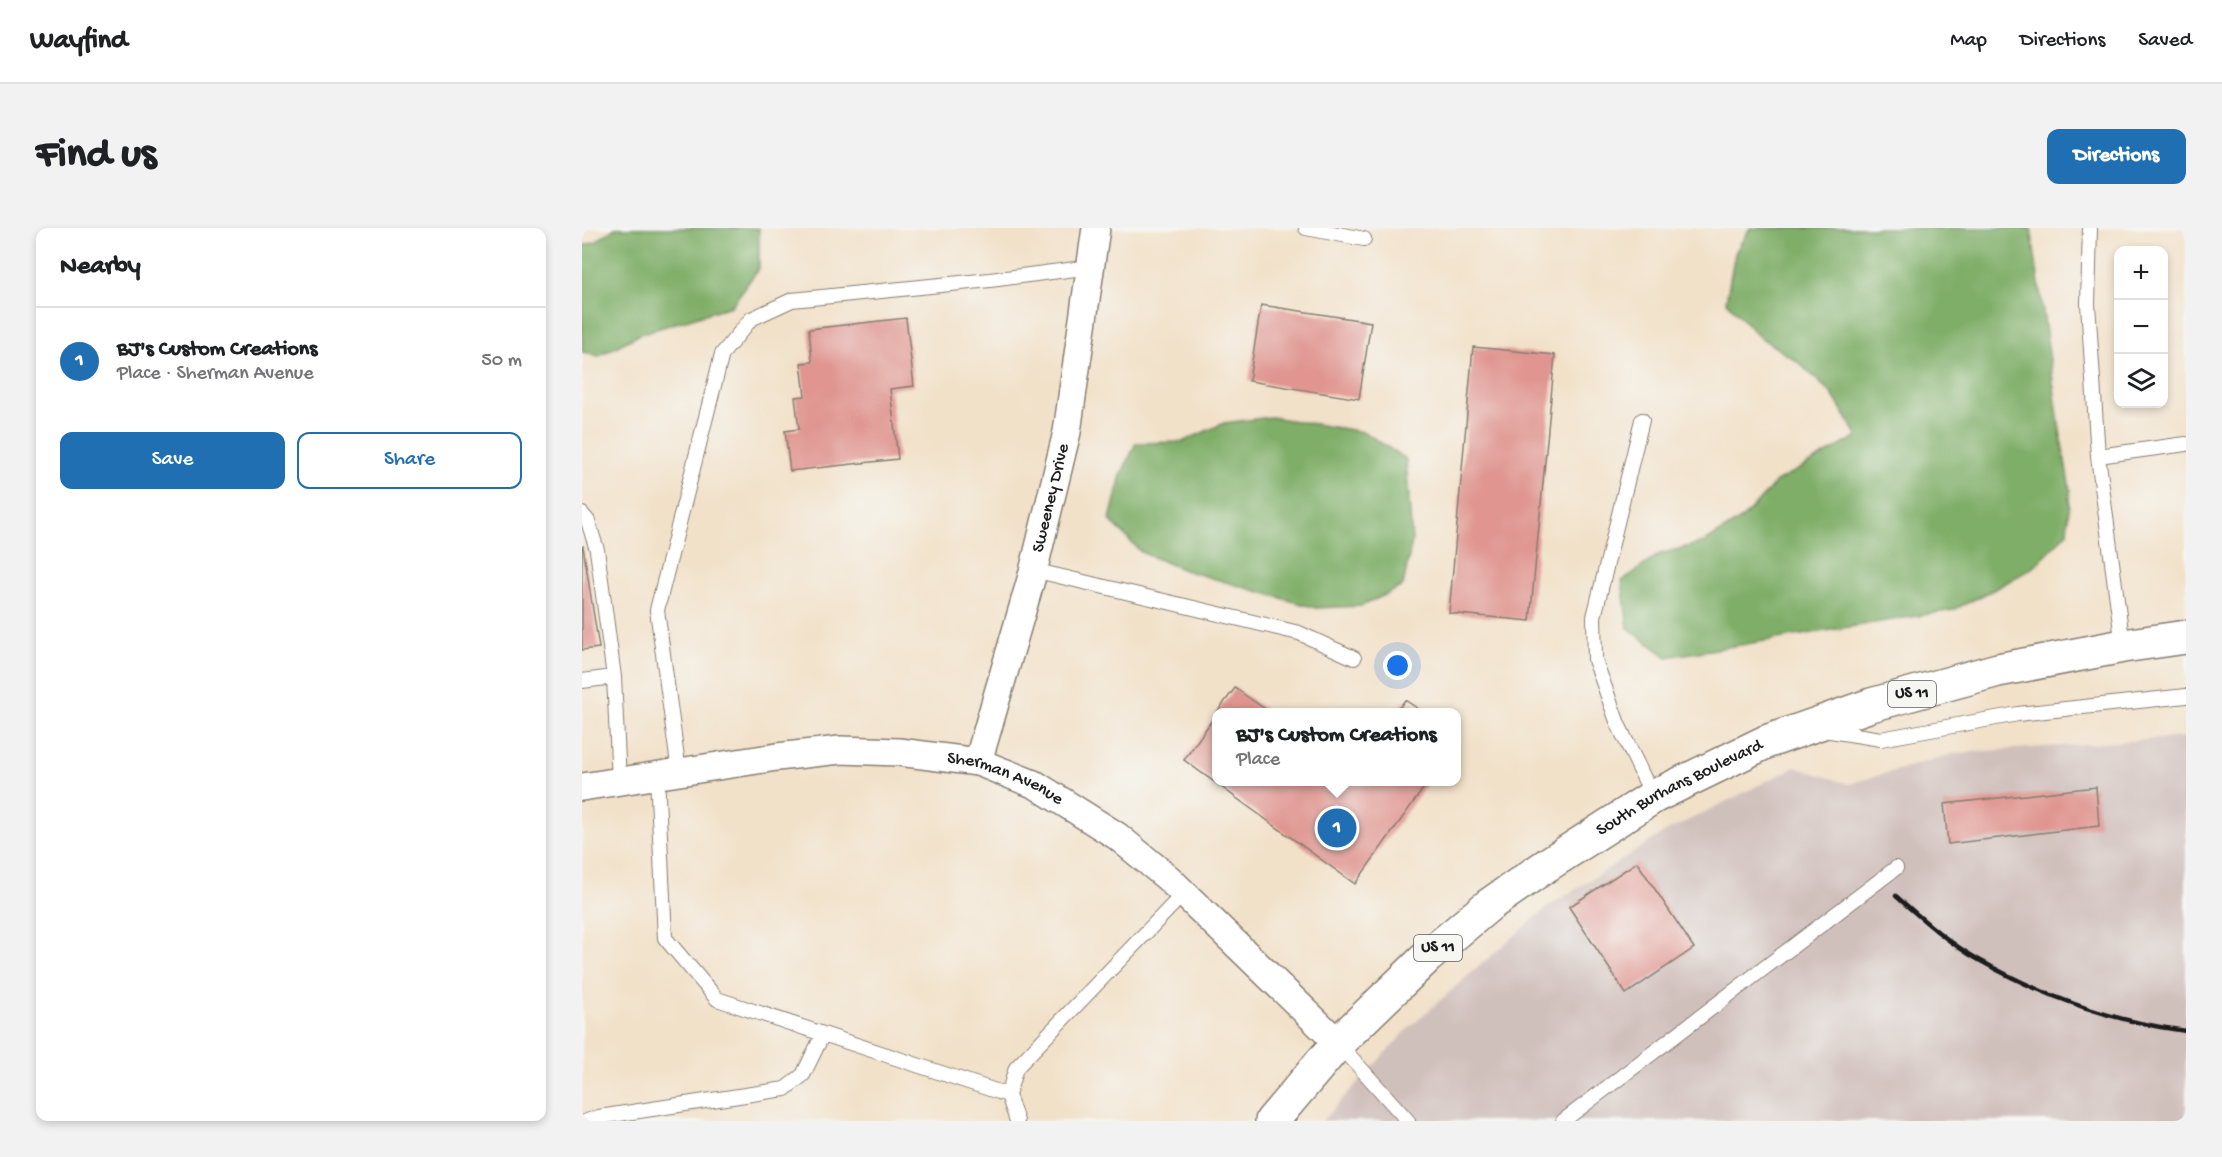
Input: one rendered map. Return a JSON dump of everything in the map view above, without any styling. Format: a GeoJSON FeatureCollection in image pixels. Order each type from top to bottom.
{"type":"FeatureCollection","features":[{"type":"Feature","properties":{"kind":"main road","name":"South Burhans Boulevard"},"geometry":{"type":"LineString","coordinates":[[1272,1121],[1338,1043],[1427,957],[1489,905],[1653,797],[1766,742],[1871,705],[1998,670],[2122,646],[2186,637]]}},
{"type":"Feature","properties":{"kind":"street","name":"Sweeney Drive"},"geometry":{"type":"LineString","coordinates":[[978,762],[1033,570],[1067,432],[1096,228]]}},
{"type":"Feature","properties":{"kind":"street","name":"Sherman Avenue"},"geometry":{"type":"LineString","coordinates":[[582,787],[777,757],[840,750],[900,752],[978,762],[1036,785],[1117,836],[1184,893],[1338,1043]]}},
{"type":"Feature","properties":{"kind":"lane"},"geometry":{"type":"LineString","coordinates":[[1306,228],[1364,239]]}},
{"type":"Feature","properties":{"kind":"lane"},"geometry":{"type":"LineString","coordinates":[[2090,228],[2088,304],[2098,456],[2122,646]]}},
{"type":"Feature","properties":{"kind":"lane"},"geometry":{"type":"LineString","coordinates":[[1008,1095],[717,999],[665,938],[668,774],[657,610],[722,354],[751,319],[792,300],[990,280],[1091,267]]}},
{"type":"Feature","properties":{"kind":"lane"},"geometry":{"type":"LineString","coordinates":[[1642,420],[1594,617],[1595,660],[1618,724],[1653,797]]}},
{"type":"Feature","properties":{"kind":"lane"},"geometry":{"type":"LineString","coordinates":[[2098,456],[2186,444]]}},
{"type":"Feature","properties":{"kind":"lane"},"geometry":{"type":"LineString","coordinates":[[582,514],[588,521],[597,550],[614,677],[619,782]]}},
{"type":"Feature","properties":{"kind":"lane"},"geometry":{"type":"LineString","coordinates":[[1033,570],[1299,633],[1354,658]]}},
{"type":"Feature","properties":{"kind":"lane"},"geometry":{"type":"LineString","coordinates":[[582,681],[614,677]]}},
{"type":"Feature","properties":{"kind":"lane"},"geometry":{"type":"LineString","coordinates":[[1808,727],[1881,739],[2018,714],[2186,696]]}},
{"type":"Feature","properties":{"kind":"lane"},"geometry":{"type":"LineString","coordinates":[[1563,1121],[1896,868]]}},
{"type":"Feature","properties":{"kind":"lane"},"geometry":{"type":"LineString","coordinates":[[1017,1121],[1008,1095],[1016,1068],[1184,893]]}},
{"type":"Feature","properties":{"kind":"lane"},"geometry":{"type":"LineString","coordinates":[[587,1121],[784,1089],[804,1075],[823,1034]]}},
{"type":"Feature","properties":{"kind":"lane"},"geometry":{"type":"LineString","coordinates":[[1338,1043],[1408,1121]]}},
{"type":"Feature","properties":{"kind":"shaded area"},"geometry":{"type":"Polygon","coordinates":[[[2186,737],[2186,1121],[1322,1121],[1407,1030],[1548,907],[1665,832],[1795,767],[1849,784],[1956,753],[2186,737]]]}},
{"type":"Feature","properties":{"kind":"green space"},"geometry":{"type":"Polygon","coordinates":[[[615,228],[759,228],[759,268],[731,306],[640,334],[599,356],[582,352],[582,246],[595,242],[615,228]]]}},
{"type":"Feature","properties":{"kind":"green space"},"geometry":{"type":"Polygon","coordinates":[[[1750,228],[2031,228],[2070,490],[2067,533],[2034,567],[1953,610],[1667,657],[1628,628],[1622,581],[1660,554],[1705,542],[1744,517],[1776,482],[1858,436],[1832,394],[1798,362],[1758,336],[1726,301],[1735,253],[1750,228]]]}},
{"type":"Feature","properties":{"kind":"green space"},"geometry":{"type":"Polygon","coordinates":[[[1271,417],[1364,432],[1406,459],[1412,541],[1403,586],[1362,606],[1316,608],[1184,570],[1141,552],[1110,520],[1121,475],[1136,443],[1182,442],[1224,423],[1271,417]]]}},
{"type":"Feature","properties":{"kind":"building"},"geometry":{"type":"Polygon","coordinates":[[[1261,305],[1371,322],[1359,399],[1249,381],[1261,305]]]}},
{"type":"Feature","properties":{"kind":"building"},"geometry":{"type":"Polygon","coordinates":[[[906,318],[914,386],[890,389],[898,459],[790,471],[785,431],[799,429],[795,397],[805,396],[801,363],[812,362],[809,329],[906,318]]]}},
{"type":"Feature","properties":{"kind":"building"},"geometry":{"type":"Polygon","coordinates":[[[1473,347],[1555,355],[1530,621],[1449,613],[1473,347]]]}},
{"type":"Feature","properties":{"kind":"building"},"geometry":{"type":"Polygon","coordinates":[[[582,547],[599,648],[582,650],[582,547]]]}},
{"type":"Feature","properties":{"kind":"building"},"geometry":{"type":"Polygon","coordinates":[[[1235,688],[1263,708],[1220,708],[1235,688]]]}},
{"type":"Feature","properties":{"kind":"building"},"geometry":{"type":"Polygon","coordinates":[[[1405,700],[1417,708],[1399,708],[1405,700]]]}},
{"type":"Feature","properties":{"kind":"building"},"geometry":{"type":"Polygon","coordinates":[[[1212,720],[1212,780],[1184,760],[1212,720]]]}},
{"type":"Feature","properties":{"kind":"building"},"geometry":{"type":"Polygon","coordinates":[[[1220,786],[1425,786],[1355,884],[1220,786]]]}},
{"type":"Feature","properties":{"kind":"building"},"geometry":{"type":"Polygon","coordinates":[[[2096,787],[2099,826],[1948,844],[1944,804],[2096,787]]]}},
{"type":"Feature","properties":{"kind":"building"},"geometry":{"type":"Polygon","coordinates":[[[1637,862],[1694,948],[1626,994],[1569,907],[1637,862]]]}},
{"type":"Feature","properties":{"kind":"railway"},"geometry":{"type":"LineString","coordinates":[[1896,896],[1957,946],[2028,985],[2106,1014],[2186,1031]]}},
{"type":"Feature","properties":{"kind":"place","name":"BJ's Custom Creations"},"geometry":{"type":"Point","coordinates":[1337,828]}}]}
